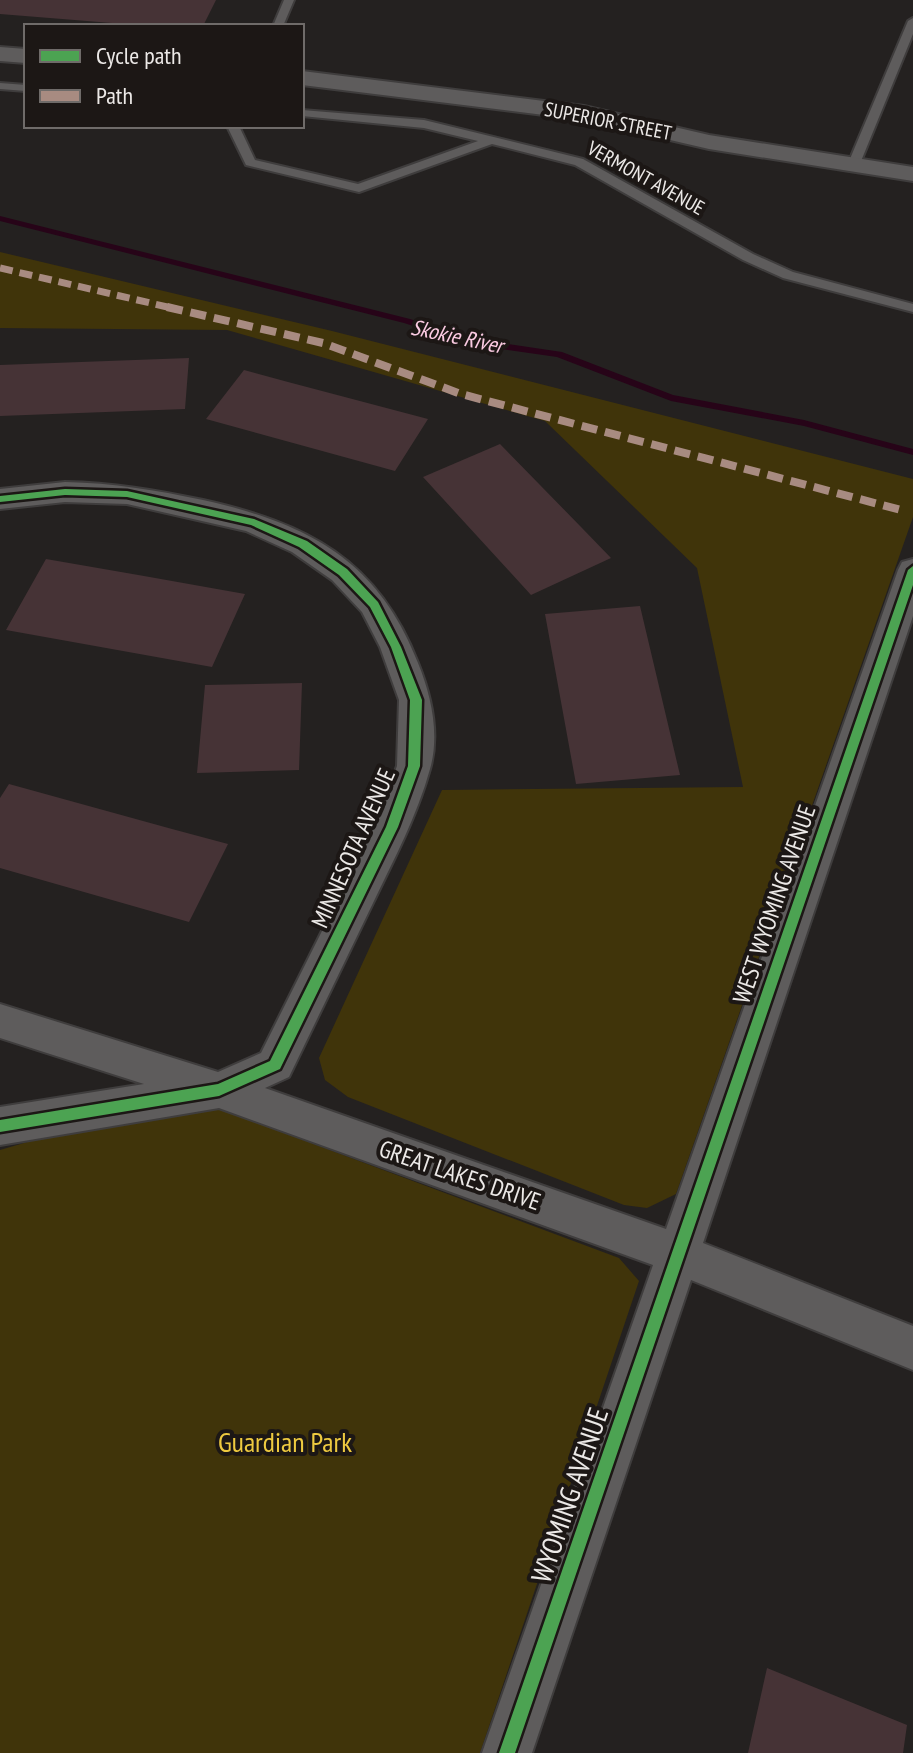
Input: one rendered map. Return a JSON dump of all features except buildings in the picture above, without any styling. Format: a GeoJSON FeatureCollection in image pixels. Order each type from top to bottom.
{"type":"FeatureCollection","features":[{"type":"Feature","properties":{"kind":"street"},"geometry":{"type":"LineString","coordinates":[[0,54],[24,56]]}},
{"type":"Feature","properties":{"kind":"street","name":"SUPERIOR STREET"},"geometry":{"type":"LineString","coordinates":[[304,78],[584,113],[709,142],[913,174]]}},
{"type":"Feature","properties":{"kind":"street","name":"MINNESOTA AVENUE"},"geometry":{"type":"LineString","coordinates":[[0,499],[65,492],[127,494],[254,522],[303,544],[343,572],[374,605],[396,647],[416,700],[414,766],[392,827],[275,1065],[219,1090]]}},
{"type":"Feature","properties":{"kind":"street","name":"WEST WYOMING AVENUE"},"geometry":{"type":"LineString","coordinates":[[677,1252],[913,570]]}},
{"type":"Feature","properties":{"kind":"street","name":"GREAT LAKES DRIVE"},"geometry":{"type":"LineString","coordinates":[[0,1021],[219,1090],[677,1252],[913,1348]]}},
{"type":"Feature","properties":{"kind":"street"},"geometry":{"type":"LineString","coordinates":[[0,1126],[219,1090]]}},
{"type":"Feature","properties":{"kind":"street","name":"WYOMING AVENUE"},"geometry":{"type":"LineString","coordinates":[[507,1753],[677,1252]]}},
{"type":"Feature","properties":{"kind":"lane"},"geometry":{"type":"LineString","coordinates":[[279,24],[289,0]]}},
{"type":"Feature","properties":{"kind":"lane"},"geometry":{"type":"LineString","coordinates":[[853,166],[913,21]]}},
{"type":"Feature","properties":{"kind":"lane"},"geometry":{"type":"LineString","coordinates":[[0,86],[24,88]]}},
{"type":"Feature","properties":{"kind":"lane","name":"VERMONT AVENUE"},"geometry":{"type":"LineString","coordinates":[[304,113],[424,124],[579,162],[748,257],[788,275],[913,308]]}},
{"type":"Feature","properties":{"kind":"lane"},"geometry":{"type":"LineString","coordinates":[[234,128],[250,162],[359,188],[493,139]]}},
{"type":"Feature","properties":{"kind":"green space"},"geometry":{"type":"Polygon","coordinates":[[[0,252],[332,331],[913,479],[913,517],[676,1194],[647,1208],[624,1205],[348,1097],[325,1080],[319,1058],[442,790],[743,787],[697,568],[545,421],[227,330],[0,328],[0,252]]]}},
{"type":"Feature","properties":{"kind":"green space","name":"Guardian Park"},"geometry":{"type":"Polygon","coordinates":[[[185,1096],[619,1258],[639,1281],[480,1753],[0,1753],[0,1150],[185,1096]]]}},
{"type":"Feature","properties":{"kind":"waterway","name":"Skokie River"},"geometry":{"type":"LineString","coordinates":[[0,218],[407,321],[472,342],[559,354],[671,398],[804,423],[913,452]]}},
{"type":"Feature","properties":{"kind":"marked path"},"geometry":{"type":"LineString","coordinates":[[0,268],[323,343],[461,394],[905,511]]}},
{"type":"Feature","properties":{"kind":"cycle path"},"geometry":{"type":"LineString","coordinates":[[0,499],[65,492],[127,494],[254,522],[303,544],[343,572],[374,605],[396,647],[416,700],[414,766],[392,827],[275,1065],[219,1090],[0,1126]]}},
{"type":"Feature","properties":{"kind":"cycle path"},"geometry":{"type":"LineString","coordinates":[[507,1753],[913,570]]}}]}
